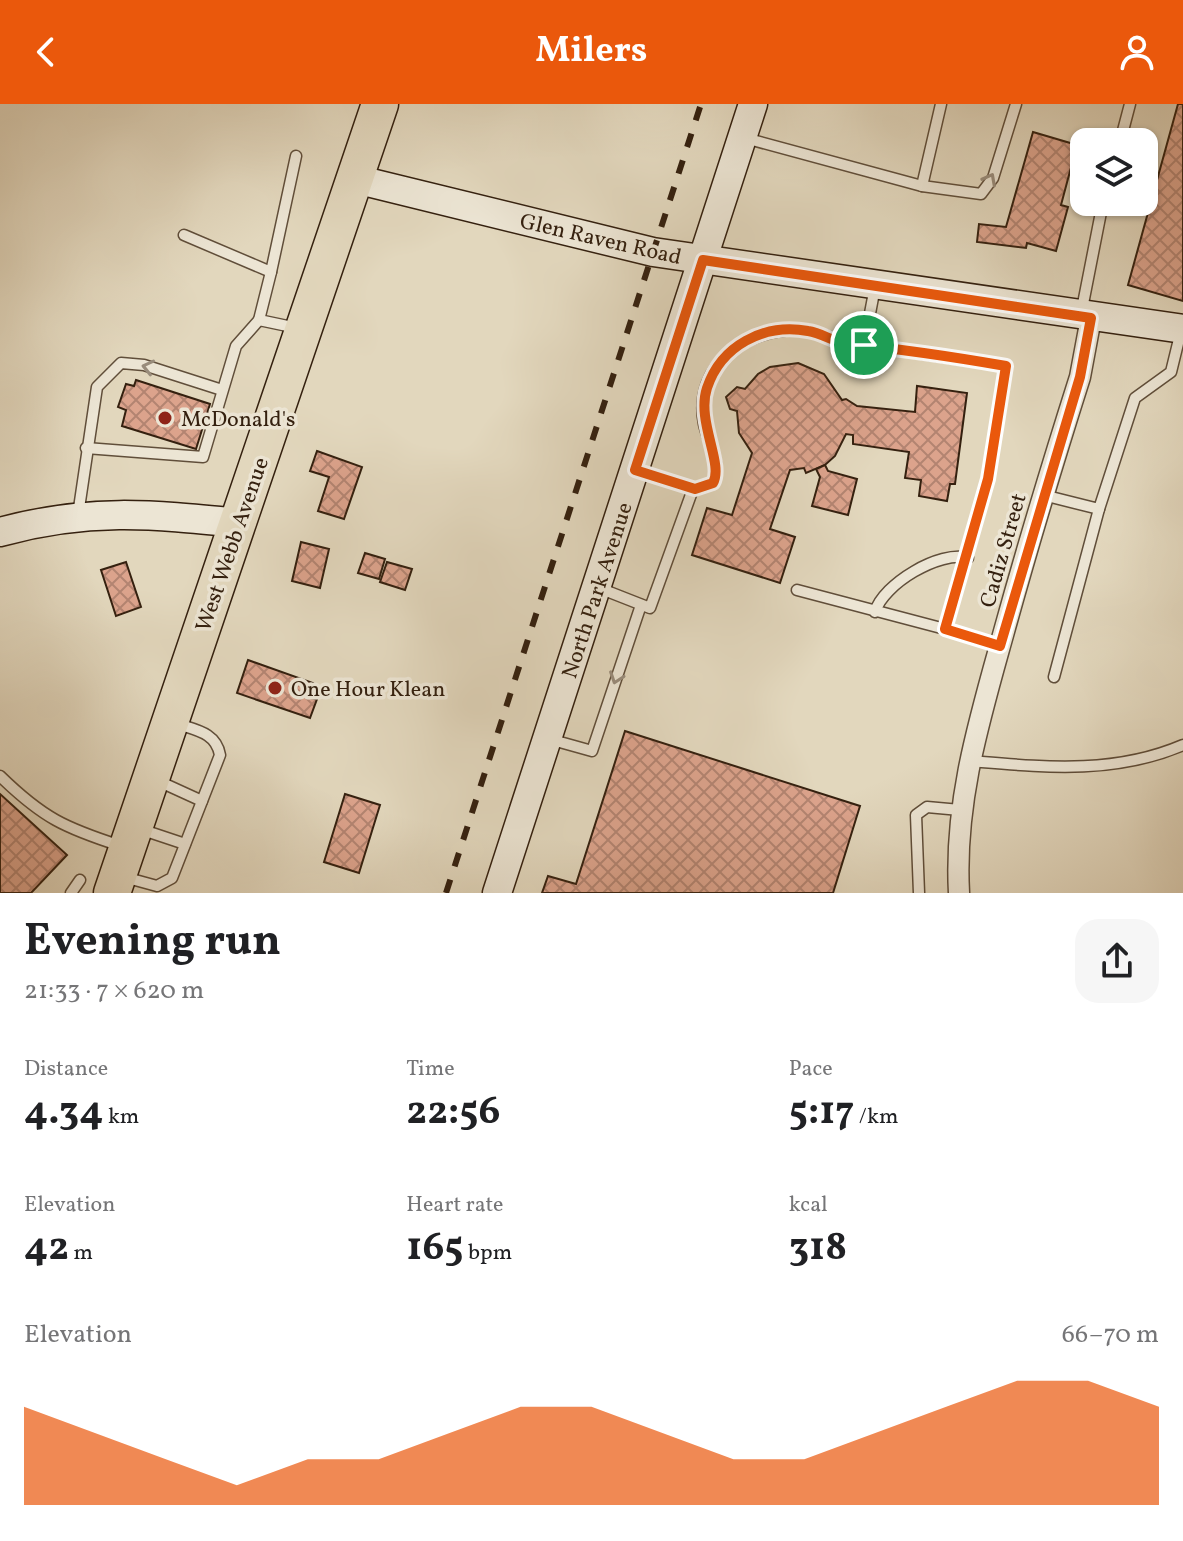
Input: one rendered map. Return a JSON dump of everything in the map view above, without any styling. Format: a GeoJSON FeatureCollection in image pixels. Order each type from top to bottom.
{"type":"FeatureCollection","features":[{"type":"Feature","properties":{"kind":"highway","name":"West Webb Avenue"},"geometry":{"type":"LineString","coordinates":[[114,865],[151,777],[380,104]]}},
{"type":"Feature","properties":{"kind":"street","name":"North Park Avenue"},"geometry":{"type":"LineString","coordinates":[[497,893],[753,104]]}},
{"type":"Feature","properties":{"kind":"street","name":"Glen Raven Road"},"geometry":{"type":"LineString","coordinates":[[355,179],[653,252],[1086,317],[1182,328]]}},
{"type":"Feature","properties":{"kind":"street","name":"Cadiz Street"},"geometry":{"type":"LineString","coordinates":[[959,893],[956,852],[969,761],[1043,495],[1080,377],[1086,317]]}},
{"type":"Feature","properties":{"kind":"street"},"geometry":{"type":"LineString","coordinates":[[0,532],[78,515],[120,513],[239,523]]}},
{"type":"Feature","properties":{"kind":"lane"},"geometry":{"type":"LineString","coordinates":[[922,186],[941,104]]}},
{"type":"Feature","properties":{"kind":"lane"},"geometry":{"type":"LineString","coordinates":[[743,138],[922,186],[981,194],[993,178],[1016,104]]}},
{"type":"Feature","properties":{"kind":"lane"},"geometry":{"type":"LineString","coordinates":[[1124,128],[1130,104]]}},
{"type":"Feature","properties":{"kind":"lane"},"geometry":{"type":"LineString","coordinates":[[86,448],[203,457],[236,346],[259,320],[296,156]]}},
{"type":"Feature","properties":{"kind":"lane"},"geometry":{"type":"LineString","coordinates":[[1086,317],[1101,216]]}},
{"type":"Feature","properties":{"kind":"lane"},"geometry":{"type":"LineString","coordinates":[[184,235],[271,272]]}},
{"type":"Feature","properties":{"kind":"lane"},"geometry":{"type":"LineString","coordinates":[[864,345],[875,285]]}},
{"type":"Feature","properties":{"kind":"lane"},"geometry":{"type":"LineString","coordinates":[[259,320],[304,330]]}},
{"type":"Feature","properties":{"kind":"lane"},"geometry":{"type":"LineString","coordinates":[[1054,677],[1099,509],[1135,398],[1171,372],[1182,328]]}},
{"type":"Feature","properties":{"kind":"lane"},"geometry":{"type":"LineString","coordinates":[[635,470],[693,489],[704,487],[716,478],[703,419],[705,393],[714,370],[726,353],[755,337],[794,330],[864,345],[1006,366],[988,479],[968,558],[945,629]]}},
{"type":"Feature","properties":{"kind":"lane"},"geometry":{"type":"LineString","coordinates":[[78,515],[97,387],[121,363],[144,365],[222,390]]}},
{"type":"Feature","properties":{"kind":"lane"},"geometry":{"type":"LineString","coordinates":[[596,587],[650,608],[693,489]]}},
{"type":"Feature","properties":{"kind":"lane"},"geometry":{"type":"LineString","coordinates":[[1043,495],[1099,509]]}},
{"type":"Feature","properties":{"kind":"lane"},"geometry":{"type":"LineString","coordinates":[[875,612],[889,588],[949,557],[968,558]]}},
{"type":"Feature","properties":{"kind":"lane"},"geometry":{"type":"LineString","coordinates":[[797,590],[1000,646]]}},
{"type":"Feature","properties":{"kind":"lane"},"geometry":{"type":"LineString","coordinates":[[547,738],[592,751],[641,605]]}},
{"type":"Feature","properties":{"kind":"lane"},"geometry":{"type":"LineString","coordinates":[[0,776],[35,810],[114,865],[157,886],[166,884],[172,878],[220,755],[218,743],[211,736],[169,721]]}},
{"type":"Feature","properties":{"kind":"lane"},"geometry":{"type":"LineString","coordinates":[[969,761],[1070,769],[1108,767],[1145,759],[1183,745]]}},
{"type":"Feature","properties":{"kind":"lane"},"geometry":{"type":"LineString","coordinates":[[151,777],[202,801]]}},
{"type":"Feature","properties":{"kind":"lane"},"geometry":{"type":"LineString","coordinates":[[919,893],[916,815],[927,807],[960,810]]}},
{"type":"Feature","properties":{"kind":"lane"},"geometry":{"type":"LineString","coordinates":[[71,893],[114,865],[185,844]]}},
{"type":"Feature","properties":{"kind":"building"},"geometry":{"type":"Polygon","coordinates":[[[1178,104],[1183,104],[1183,301],[1128,285],[1147,216],[1158,216],[1158,176],[1178,104]]]}},
{"type":"Feature","properties":{"kind":"building"},"geometry":{"type":"Polygon","coordinates":[[[1033,132],[1070,143],[1070,171],[1061,205],[1068,207],[1056,251],[1027,243],[1026,248],[977,242],[979,224],[1006,227],[1033,132]]]}},
{"type":"Feature","properties":{"kind":"building"},"geometry":{"type":"Polygon","coordinates":[[[798,363],[824,374],[842,400],[846,399],[857,406],[915,412],[917,386],[967,393],[955,484],[950,484],[947,501],[919,496],[921,480],[905,478],[909,452],[853,444],[853,435],[846,434],[835,456],[825,465],[806,473],[804,468],[790,470],[770,529],[795,537],[780,583],[692,555],[707,508],[732,515],[752,453],[739,433],[737,411],[730,409],[726,397],[737,387],[745,389],[758,374],[770,367],[798,363]]]}},
{"type":"Feature","properties":{"kind":"building","name":"McDonald's"},"geometry":{"type":"Polygon","coordinates":[[[136,380],[210,404],[196,449],[122,426],[126,410],[118,407],[126,384],[134,386],[136,380]]]}},
{"type":"Feature","properties":{"kind":"building"},"geometry":{"type":"Polygon","coordinates":[[[317,451],[362,467],[344,519],[318,511],[329,477],[310,471],[317,451]]]}},
{"type":"Feature","properties":{"kind":"building"},"geometry":{"type":"Polygon","coordinates":[[[825,465],[828,471],[857,479],[848,515],[812,506],[820,477],[816,469],[825,465]]]}},
{"type":"Feature","properties":{"kind":"building"},"geometry":{"type":"Polygon","coordinates":[[[301,542],[329,549],[320,588],[292,581],[301,542]]]}},
{"type":"Feature","properties":{"kind":"building"},"geometry":{"type":"Polygon","coordinates":[[[365,553],[385,559],[379,579],[358,573],[365,553]]]}},
{"type":"Feature","properties":{"kind":"building"},"geometry":{"type":"Polygon","coordinates":[[[126,562],[141,607],[116,616],[101,570],[126,562]]]}},
{"type":"Feature","properties":{"kind":"building"},"geometry":{"type":"Polygon","coordinates":[[[387,562],[412,569],[405,590],[380,582],[387,562]]]}},
{"type":"Feature","properties":{"kind":"building","name":"One Hour Klean"},"geometry":{"type":"Polygon","coordinates":[[[248,660],[313,683],[308,698],[317,699],[310,718],[237,693],[248,660]]]}},
{"type":"Feature","properties":{"kind":"building"},"geometry":{"type":"Polygon","coordinates":[[[625,731],[860,806],[833,893],[542,893],[548,876],[576,884],[625,731]]]}},
{"type":"Feature","properties":{"kind":"building"},"geometry":{"type":"Polygon","coordinates":[[[0,794],[67,855],[31,893],[0,893],[0,794]]]}},
{"type":"Feature","properties":{"kind":"building"},"geometry":{"type":"Polygon","coordinates":[[[345,794],[380,805],[359,873],[324,862],[345,794]]]}},
{"type":"Feature","properties":{"kind":"railway"},"geometry":{"type":"LineString","coordinates":[[446,893],[701,104]]}},
{"type":"Feature","properties":{"kind":"place","name":"McDonald's"},"geometry":{"type":"Point","coordinates":[165,418]}},
{"type":"Feature","properties":{"kind":"place","name":"One Hour Klean"},"geometry":{"type":"Point","coordinates":[275,688]}},
{"type":"Feature","properties":{"kind":"route"},"geometry":{"type":"LineString","coordinates":[[703,260],[1091,318],[1080,377],[1000,646],[945,629],[977,528],[1006,366],[864,345],[839,343],[809,331],[794,330],[772,332],[737,344],[714,370],[705,393],[703,419],[717,471],[713,483],[695,489],[635,470],[703,260]]}}]}
